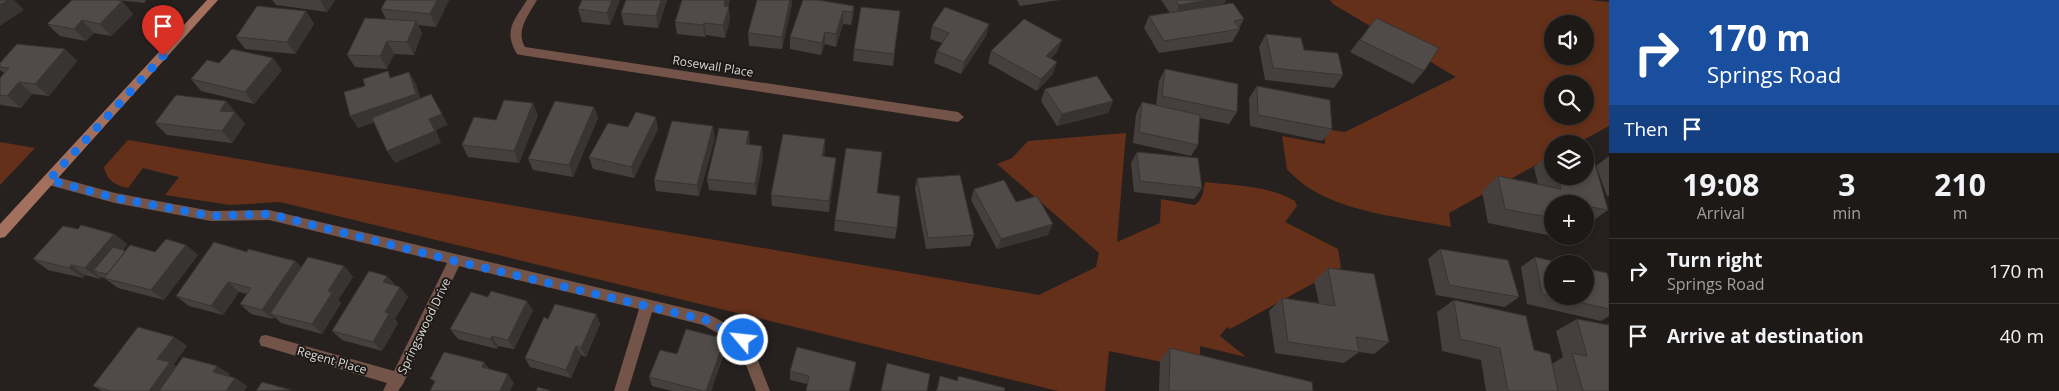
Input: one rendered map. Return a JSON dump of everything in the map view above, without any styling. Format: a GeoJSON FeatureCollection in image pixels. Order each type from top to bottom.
{"type":"FeatureCollection","features":[{"type":"Feature","properties":{"kind":"main road"},"geometry":{"type":"LineString","coordinates":[[0,233],[213,0]]}},
{"type":"Feature","properties":{"kind":"street","name":"Rosewall Place"},"geometry":{"type":"LineString","coordinates":[[532,0],[517,25],[514,41],[522,51],[958,117]]}},
{"type":"Feature","properties":{"kind":"street","name":"Springswood Drive"},"geometry":{"type":"LineString","coordinates":[[49,180],[115,198],[211,216],[269,214],[455,261],[706,320],[743,340],[763,391]]}},
{"type":"Feature","properties":{"kind":"street","name":"Springswood Drive"},"geometry":{"type":"LineString","coordinates":[[394,385],[455,261]]}},
{"type":"Feature","properties":{"kind":"street"},"geometry":{"type":"LineString","coordinates":[[620,390],[647,305]]}},
{"type":"Feature","properties":{"kind":"street","name":"Regent Place"},"geometry":{"type":"LineString","coordinates":[[266,341],[394,385]]}},
{"type":"Feature","properties":{"kind":"shaded area"},"geometry":{"type":"Polygon","coordinates":[[[1330,0],[1590,0],[1609,2],[1609,126],[1592,135],[1544,135],[1544,160],[1449,213],[1451,227],[1363,210],[1341,203],[1321,195],[1302,183],[1287,169],[1282,136],[1325,144],[1324,129],[1345,132],[1456,77],[1333,4],[1330,0]]]}},
{"type":"Feature","properties":{"kind":"shaded area"},"geometry":{"type":"Polygon","coordinates":[[[1126,133],[1117,242],[1160,223],[1161,199],[1194,205],[1201,198],[1205,182],[1240,186],[1273,192],[1295,201],[1297,206],[1285,222],[1338,249],[1341,268],[1230,329],[1227,327],[1220,336],[1246,357],[1200,346],[1200,370],[1109,351],[1105,391],[1058,391],[280,202],[230,205],[165,195],[179,177],[143,168],[128,188],[112,182],[107,176],[104,167],[128,140],[1039,295],[1096,267],[1099,253],[997,164],[1012,158],[1028,141],[1126,133]]]}},
{"type":"Feature","properties":{"kind":"shaded area"},"geometry":{"type":"Polygon","coordinates":[[[0,142],[35,148],[0,185],[0,142]]]}},
{"type":"Feature","properties":{"kind":"building"},"geometry":{"type":"Polygon","coordinates":[[[0,0],[8,0],[0,5],[0,0]]]}},
{"type":"Feature","properties":{"kind":"building"},"geometry":{"type":"Polygon","coordinates":[[[72,0],[122,1],[100,24],[82,20],[74,29],[47,24],[72,0]]]}},
{"type":"Feature","properties":{"kind":"building"},"geometry":{"type":"Polygon","coordinates":[[[386,0],[437,0],[430,14],[381,9],[386,0]]]}},
{"type":"Feature","properties":{"kind":"building"},"geometry":{"type":"Polygon","coordinates":[[[582,0],[612,0],[607,13],[578,9],[582,0]]]}},
{"type":"Feature","properties":{"kind":"building"},"geometry":{"type":"Polygon","coordinates":[[[626,0],[661,0],[656,16],[621,13],[626,0]]]}},
{"type":"Feature","properties":{"kind":"building"},"geometry":{"type":"Polygon","coordinates":[[[682,0],[725,0],[724,6],[729,7],[723,25],[675,22],[682,0]]]}},
{"type":"Feature","properties":{"kind":"building"},"geometry":{"type":"Polygon","coordinates":[[[757,0],[790,0],[782,37],[748,33],[757,0]]]}},
{"type":"Feature","properties":{"kind":"building"},"geometry":{"type":"Polygon","coordinates":[[[803,0],[818,0],[854,6],[852,12],[843,11],[836,34],[825,32],[822,43],[790,37],[803,0]]]}},
{"type":"Feature","properties":{"kind":"building"},"geometry":{"type":"Polygon","coordinates":[[[1175,0],[1209,0],[1179,5],[1175,0]]]}},
{"type":"Feature","properties":{"kind":"building"},"geometry":{"type":"Polygon","coordinates":[[[1233,3],[1244,19],[1234,21],[1240,29],[1164,41],[1149,16],[1233,3]]]}},
{"type":"Feature","properties":{"kind":"building"},"geometry":{"type":"Polygon","coordinates":[[[257,6],[306,11],[287,42],[236,37],[257,6]]]}},
{"type":"Feature","properties":{"kind":"building"},"geometry":{"type":"Polygon","coordinates":[[[861,7],[900,11],[894,54],[854,49],[861,7]]]}},
{"type":"Feature","properties":{"kind":"building"},"geometry":{"type":"Polygon","coordinates":[[[945,7],[989,24],[964,62],[937,51],[949,33],[932,26],[945,7]]]}},
{"type":"Feature","properties":{"kind":"building"},"geometry":{"type":"Polygon","coordinates":[[[365,18],[416,21],[407,42],[387,41],[380,56],[347,55],[365,18]]]}},
{"type":"Feature","properties":{"kind":"building"},"geometry":{"type":"Polygon","coordinates":[[[1376,18],[1439,48],[1424,71],[1360,40],[1376,18]]]}},
{"type":"Feature","properties":{"kind":"building"},"geometry":{"type":"Polygon","coordinates":[[[1024,19],[1062,40],[1046,56],[1057,62],[1041,79],[991,51],[1024,19]]]}},
{"type":"Feature","properties":{"kind":"building"},"geometry":{"type":"Polygon","coordinates":[[[1266,34],[1301,38],[1304,50],[1338,53],[1343,75],[1273,68],[1266,34]]]}},
{"type":"Feature","properties":{"kind":"building"},"geometry":{"type":"Polygon","coordinates":[[[17,44],[65,49],[35,84],[19,82],[7,96],[0,95],[0,78],[9,68],[0,67],[0,63],[17,44]]]}},
{"type":"Feature","properties":{"kind":"building"},"geometry":{"type":"Polygon","coordinates":[[[232,49],[273,58],[245,92],[191,79],[207,60],[219,63],[232,49]]]}},
{"type":"Feature","properties":{"kind":"building"},"geometry":{"type":"Polygon","coordinates":[[[1165,69],[1238,84],[1237,112],[1162,96],[1165,69]]]}},
{"type":"Feature","properties":{"kind":"building"},"geometry":{"type":"Polygon","coordinates":[[[388,71],[390,78],[409,72],[416,94],[350,116],[344,92],[365,86],[363,79],[388,71]]]}},
{"type":"Feature","properties":{"kind":"building"},"geometry":{"type":"Polygon","coordinates":[[[1097,76],[1113,101],[1062,114],[1045,89],[1097,76]]]}},
{"type":"Feature","properties":{"kind":"building"},"geometry":{"type":"Polygon","coordinates":[[[1257,86],[1330,100],[1332,129],[1258,115],[1257,86]]]}},
{"type":"Feature","properties":{"kind":"building"},"geometry":{"type":"Polygon","coordinates":[[[431,94],[442,114],[429,119],[435,131],[387,151],[372,118],[431,94]]]}},
{"type":"Feature","properties":{"kind":"building"},"geometry":{"type":"Polygon","coordinates":[[[176,95],[226,101],[220,111],[235,112],[222,131],[155,123],[176,95]]]}},
{"type":"Feature","properties":{"kind":"building"},"geometry":{"type":"Polygon","coordinates":[[[504,100],[533,103],[514,151],[462,145],[474,117],[496,120],[504,100]]]}},
{"type":"Feature","properties":{"kind":"building"},"geometry":{"type":"Polygon","coordinates":[[[555,101],[594,107],[569,165],[528,159],[555,101]]]}},
{"type":"Feature","properties":{"kind":"building"},"geometry":{"type":"Polygon","coordinates":[[[1142,102],[1200,115],[1198,145],[1139,132],[1142,102]]]}},
{"type":"Feature","properties":{"kind":"building"},"geometry":{"type":"Polygon","coordinates":[[[636,112],[656,117],[631,167],[589,157],[608,123],[628,127],[636,112]]]}},
{"type":"Feature","properties":{"kind":"building"},"geometry":{"type":"Polygon","coordinates":[[[672,121],[713,126],[697,185],[654,180],[672,121]]]}},
{"type":"Feature","properties":{"kind":"building"},"geometry":{"type":"Polygon","coordinates":[[[719,128],[749,131],[746,144],[762,146],[755,184],[707,179],[719,128]]]}},
{"type":"Feature","properties":{"kind":"building"},"geometry":{"type":"Polygon","coordinates":[[[783,134],[825,139],[822,156],[836,158],[829,201],[771,195],[783,134]]]}},
{"type":"Feature","properties":{"kind":"building"},"geometry":{"type":"Polygon","coordinates":[[[846,148],[882,152],[877,193],[900,196],[897,228],[835,220],[846,148]]]}},
{"type":"Feature","properties":{"kind":"building"},"geometry":{"type":"Polygon","coordinates":[[[1137,152],[1198,158],[1202,188],[1140,181],[1137,152]]]}},
{"type":"Feature","properties":{"kind":"building"},"geometry":{"type":"Polygon","coordinates":[[[1594,160],[1608,210],[1594,208],[1594,195],[1544,195],[1544,216],[1505,209],[1498,176],[1561,189],[1560,185],[1594,185],[1594,160]]]}},
{"type":"Feature","properties":{"kind":"building"},"geometry":{"type":"Polygon","coordinates":[[[960,175],[974,235],[928,238],[917,178],[960,175]]]}},
{"type":"Feature","properties":{"kind":"building"},"geometry":{"type":"Polygon","coordinates":[[[1004,180],[1016,202],[1037,196],[1053,224],[1001,239],[974,189],[1004,180]]]}},
{"type":"Feature","properties":{"kind":"building"},"geometry":{"type":"Polygon","coordinates":[[[81,225],[114,234],[85,268],[71,265],[69,268],[33,259],[63,226],[78,229],[81,225]]]}},
{"type":"Feature","properties":{"kind":"building"},"geometry":{"type":"Polygon","coordinates":[[[166,239],[186,245],[151,290],[104,278],[130,245],[155,252],[166,239]]]}},
{"type":"Feature","properties":{"kind":"building"},"geometry":{"type":"Polygon","coordinates":[[[214,242],[247,252],[248,249],[295,261],[262,310],[240,304],[251,288],[228,282],[211,306],[176,296],[214,242]]]}},
{"type":"Feature","properties":{"kind":"building"},"geometry":{"type":"Polygon","coordinates":[[[113,247],[126,251],[107,274],[93,271],[113,247]]]}},
{"type":"Feature","properties":{"kind":"building"},"geometry":{"type":"Polygon","coordinates":[[[1440,249],[1508,260],[1519,297],[1449,285],[1440,249]]]}},
{"type":"Feature","properties":{"kind":"building"},"geometry":{"type":"Polygon","coordinates":[[[308,257],[344,266],[328,291],[332,293],[312,324],[270,314],[308,257]]]}},
{"type":"Feature","properties":{"kind":"building"},"geometry":{"type":"Polygon","coordinates":[[[1535,257],[1544,259],[1544,294],[1542,294],[1535,257]]]}},
{"type":"Feature","properties":{"kind":"building"},"geometry":{"type":"Polygon","coordinates":[[[1328,268],[1374,274],[1389,342],[1356,337],[1359,352],[1288,342],[1282,298],[1335,306],[1328,268]]]}},
{"type":"Feature","properties":{"kind":"building"},"geometry":{"type":"Polygon","coordinates":[[[1594,270],[1607,273],[1609,280],[1609,309],[1592,305],[1594,305],[1594,270]]]}},
{"type":"Feature","properties":{"kind":"building"},"geometry":{"type":"Polygon","coordinates":[[[369,271],[387,276],[383,282],[400,287],[385,312],[389,314],[373,342],[332,331],[369,271]]]}},
{"type":"Feature","properties":{"kind":"building"},"geometry":{"type":"Polygon","coordinates":[[[491,291],[527,301],[508,340],[492,336],[490,339],[450,329],[471,292],[488,297],[491,291]]]}},
{"type":"Feature","properties":{"kind":"building"},"geometry":{"type":"Polygon","coordinates":[[[1454,300],[1526,316],[1534,350],[1550,354],[1558,391],[1508,391],[1500,348],[1460,339],[1454,300]]]}},
{"type":"Feature","properties":{"kind":"building"},"geometry":{"type":"Polygon","coordinates":[[[555,304],[596,314],[581,348],[576,346],[566,370],[525,358],[544,317],[548,319],[555,304]]]}},
{"type":"Feature","properties":{"kind":"building"},"geometry":{"type":"Polygon","coordinates":[[[1577,319],[1609,325],[1609,391],[1583,391],[1572,353],[1587,356],[1577,319]]]}},
{"type":"Feature","properties":{"kind":"building"},"geometry":{"type":"Polygon","coordinates":[[[138,327],[174,337],[157,359],[170,362],[149,391],[110,391],[93,386],[138,327]]]}},
{"type":"Feature","properties":{"kind":"building"},"geometry":{"type":"Polygon","coordinates":[[[686,329],[725,339],[706,391],[649,377],[660,350],[677,354],[686,329]]]}},
{"type":"Feature","properties":{"kind":"building"},"geometry":{"type":"Polygon","coordinates":[[[797,347],[856,362],[849,391],[806,391],[809,376],[790,371],[797,347]]]}},
{"type":"Feature","properties":{"kind":"building"},"geometry":{"type":"Polygon","coordinates":[[[1170,348],[1312,382],[1313,391],[1169,391],[1170,348]]]}},
{"type":"Feature","properties":{"kind":"building"},"geometry":{"type":"Polygon","coordinates":[[[444,352],[484,362],[482,367],[508,374],[500,391],[430,391],[435,381],[430,379],[444,352]]]}},
{"type":"Feature","properties":{"kind":"building"},"geometry":{"type":"Polygon","coordinates":[[[183,357],[217,366],[213,372],[235,378],[226,391],[159,391],[183,357]]]}},
{"type":"Feature","properties":{"kind":"building"},"geometry":{"type":"Polygon","coordinates":[[[887,363],[930,374],[927,391],[881,391],[887,363]]]}},
{"type":"Feature","properties":{"kind":"building"},"geometry":{"type":"Polygon","coordinates":[[[940,376],[958,381],[958,376],[1005,388],[1004,391],[937,391],[940,376]]]}},
{"type":"Feature","properties":{"kind":"building"},"geometry":{"type":"Polygon","coordinates":[[[262,382],[291,390],[256,391],[262,382]]]}},
{"type":"Feature","properties":{"kind":"building"},"geometry":{"type":"Polygon","coordinates":[[[538,387],[551,391],[536,391],[538,387]]]}},
{"type":"Feature","properties":{"kind":"route"},"geometry":{"type":"LineString","coordinates":[[163,56],[49,180],[115,198],[211,216],[269,214],[455,261],[706,320],[743,340]]}}]}
